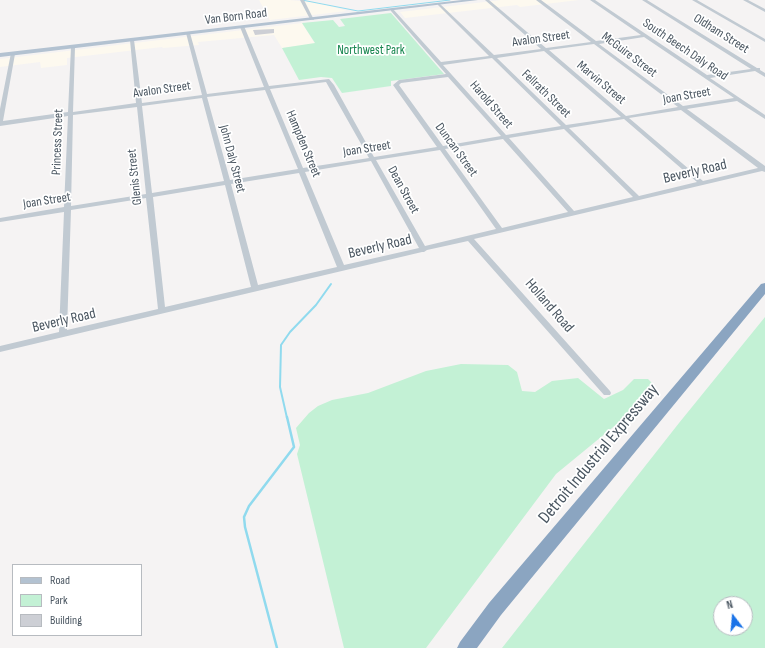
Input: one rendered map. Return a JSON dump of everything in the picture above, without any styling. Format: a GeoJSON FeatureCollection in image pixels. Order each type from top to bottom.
{"type":"FeatureCollection","features":[{"type":"Feature","properties":{"kind":"highway","name":"Detroit Industrial Expressway"},"geometry":{"type":"LineString","coordinates":[[466,648],[505,596],[765,287]]}},
{"type":"Feature","properties":{"kind":"main road","name":"Van Born Road"},"geometry":{"type":"LineString","coordinates":[[0,55],[475,0]]}},
{"type":"Feature","properties":{"kind":"street","name":"Marvin Street"},"geometry":{"type":"LineString","coordinates":[[487,0],[702,183]]}},
{"type":"Feature","properties":{"kind":"street","name":"McGuire Street"},"geometry":{"type":"LineString","coordinates":[[538,0],[764,169]]}},
{"type":"Feature","properties":{"kind":"street","name":"South Beech Daly Road"},"geometry":{"type":"LineString","coordinates":[[592,0],[765,117]]}},
{"type":"Feature","properties":{"kind":"street","name":"Oldham Street"},"geometry":{"type":"LineString","coordinates":[[644,0],[765,75]]}},
{"type":"Feature","properties":{"kind":"street"},"geometry":{"type":"LineString","coordinates":[[694,0],[765,41]]}},
{"type":"Feature","properties":{"kind":"street"},"geometry":{"type":"LineString","coordinates":[[744,0],[765,11]]}},
{"type":"Feature","properties":{"kind":"street"},"geometry":{"type":"LineString","coordinates":[[303,1],[312,19]]}},
{"type":"Feature","properties":{"kind":"street","name":"Fellrath Street"},"geometry":{"type":"LineString","coordinates":[[439,4],[638,199]]}},
{"type":"Feature","properties":{"kind":"street","name":"Harold Street"},"geometry":{"type":"LineString","coordinates":[[392,10],[573,214]]}},
{"type":"Feature","properties":{"kind":"street","name":"Hampden Street"},"geometry":{"type":"LineString","coordinates":[[242,27],[342,269]]}},
{"type":"Feature","properties":{"kind":"street","name":"John Daly Street"},"geometry":{"type":"LineString","coordinates":[[188,33],[255,290]]}},
{"type":"Feature","properties":{"kind":"street","name":"Avalon Street"},"geometry":{"type":"LineString","coordinates":[[440,64],[645,36]]}},
{"type":"Feature","properties":{"kind":"street","name":"Glenis Street"},"geometry":{"type":"LineString","coordinates":[[132,40],[162,311]]}},
{"type":"Feature","properties":{"kind":"street","name":"Princess Street"},"geometry":{"type":"LineString","coordinates":[[63,335],[73,47]]}},
{"type":"Feature","properties":{"kind":"street"},"geometry":{"type":"LineString","coordinates":[[0,123],[14,54]]}},
{"type":"Feature","properties":{"kind":"street","name":"Joan Street"},"geometry":{"type":"LineString","coordinates":[[706,78],[765,68]]}},
{"type":"Feature","properties":{"kind":"street","name":"Duncan Street"},"geometry":{"type":"LineString","coordinates":[[450,75],[399,82],[396,85],[501,231]]}},
{"type":"Feature","properties":{"kind":"street","name":"Avalon Street"},"geometry":{"type":"LineString","coordinates":[[0,123],[326,80]]}},
{"type":"Feature","properties":{"kind":"street","name":"Dean Street"},"geometry":{"type":"LineString","coordinates":[[326,80],[331,85],[424,250]]}},
{"type":"Feature","properties":{"kind":"street","name":"Joan Street"},"geometry":{"type":"LineString","coordinates":[[0,220],[738,99]]}},
{"type":"Feature","properties":{"kind":"street","name":"Beverly Road"},"geometry":{"type":"LineString","coordinates":[[0,349],[764,169]]}},
{"type":"Feature","properties":{"kind":"street","name":"Holland Road"},"geometry":{"type":"LineString","coordinates":[[470,238],[607,393]]}},
{"type":"Feature","properties":{"kind":"shaded area"},"geometry":{"type":"Polygon","coordinates":[[[259,0],[289,0],[320,3],[347,11],[270,20],[259,0]]]}},
{"type":"Feature","properties":{"kind":"shaded area"},"geometry":{"type":"Polygon","coordinates":[[[501,0],[579,0],[520,7],[517,5],[405,18],[400,12],[501,0]]]}},
{"type":"Feature","properties":{"kind":"shaded area"},"geometry":{"type":"Polygon","coordinates":[[[302,23],[315,44],[282,48],[274,35],[198,42],[199,45],[162,47],[67,58],[67,65],[41,68],[40,62],[0,67],[0,59],[302,23]]]}},
{"type":"Feature","properties":{"kind":"green space","name":"Northwest Park"},"geometry":{"type":"Polygon","coordinates":[[[391,13],[444,74],[391,81],[391,86],[342,93],[332,78],[321,77],[299,80],[282,48],[315,43],[302,23],[333,20],[339,27],[345,26],[340,19],[391,13]]]}},
{"type":"Feature","properties":{"kind":"green space"},"geometry":{"type":"Polygon","coordinates":[[[765,317],[765,648],[502,648],[679,423],[765,317]]]}},
{"type":"Feature","properties":{"kind":"green space"},"geometry":{"type":"Polygon","coordinates":[[[461,364],[508,365],[517,372],[522,391],[535,392],[552,381],[578,378],[604,399],[623,390],[634,379],[648,379],[654,385],[640,405],[556,474],[426,648],[344,648],[297,454],[300,445],[296,428],[309,413],[318,406],[332,400],[368,393],[426,371],[461,364]]]}},
{"type":"Feature","properties":{"kind":"building"},"geometry":{"type":"Polygon","coordinates":[[[274,29],[274,33],[255,35],[253,30],[274,29]]]}},
{"type":"Feature","properties":{"kind":"waterway"},"geometry":{"type":"LineString","coordinates":[[302,0],[358,11],[450,0]]}},
{"type":"Feature","properties":{"kind":"waterway"},"geometry":{"type":"LineString","coordinates":[[287,418],[280,387],[281,345],[290,332],[316,305],[331,284]]}},
{"type":"Feature","properties":{"kind":"waterway"},"geometry":{"type":"LineString","coordinates":[[277,648],[245,527],[244,517],[249,506],[294,447],[287,417]]}}]}
